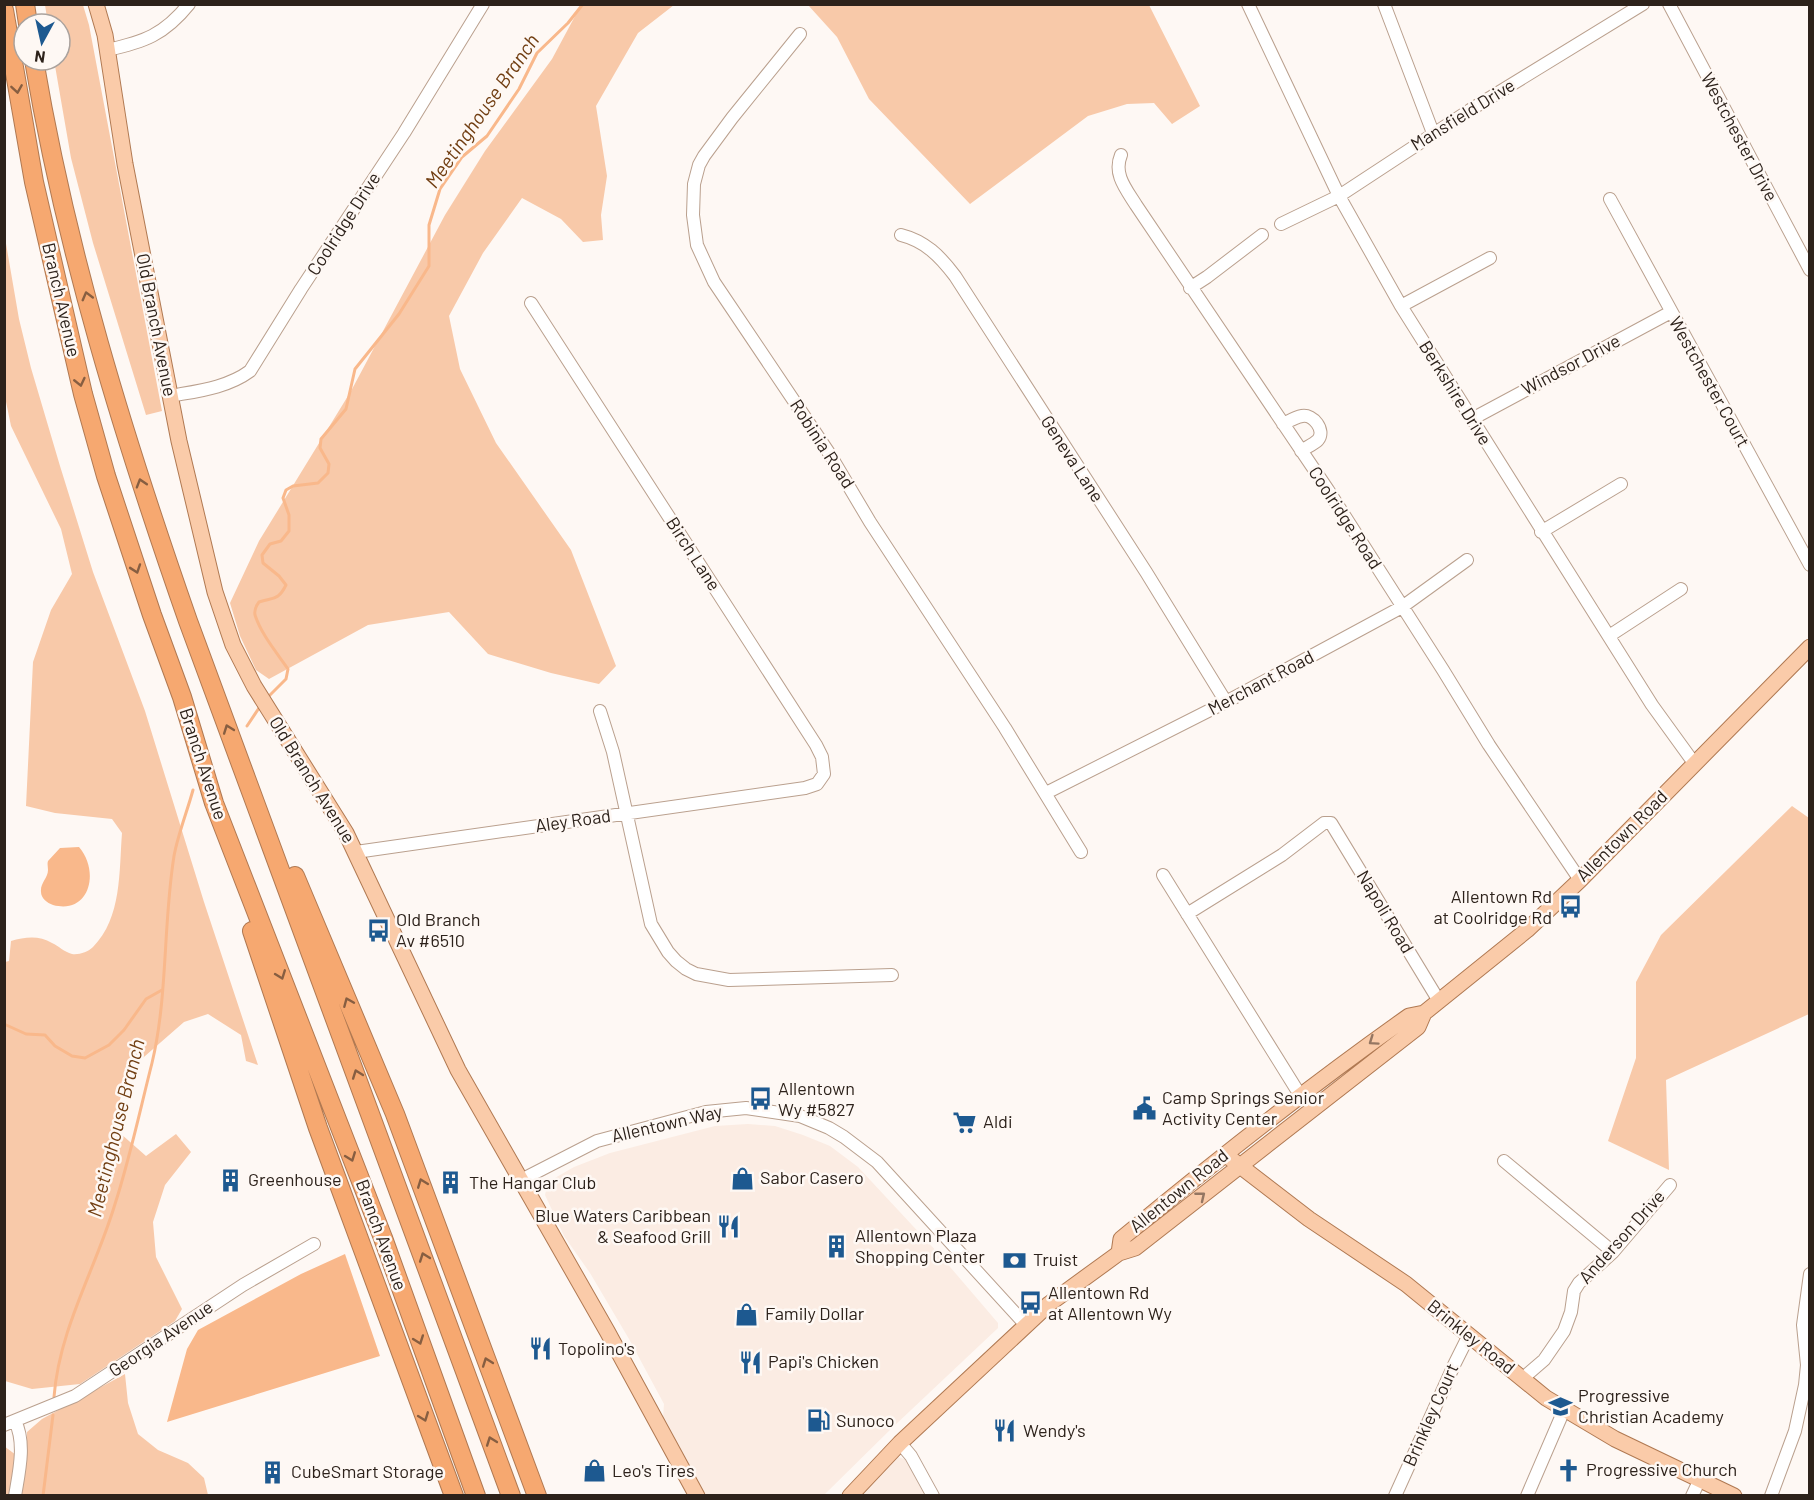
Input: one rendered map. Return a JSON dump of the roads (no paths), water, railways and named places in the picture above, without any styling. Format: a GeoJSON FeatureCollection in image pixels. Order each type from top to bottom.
{"type":"FeatureCollection","features":[{"type":"Feature","properties":{"kind":"highway","name":"Branch Avenue"},"geometry":{"type":"LineString","coordinates":[[4,10],[34,182],[91,427],[128,545],[182,698],[214,803],[383,1238],[476,1496]]}},
{"type":"Feature","properties":{"kind":"highway","name":"Branch Avenue"},"geometry":{"type":"LineString","coordinates":[[36,72],[66,219],[122,422],[170,568],[511,1496]]}},
{"type":"Feature","properties":{"kind":"highway"},"geometry":{"type":"LineString","coordinates":[[248,784],[274,826],[382,1080],[432,1208],[537,1496]]}},
{"type":"Feature","properties":{"kind":"highway"},"geometry":{"type":"LineString","coordinates":[[214,803],[215,815],[306,1095],[454,1496]]}},
{"type":"Feature","properties":{"kind":"main road","name":"Old Branch Avenue"},"geometry":{"type":"LineString","coordinates":[[96,4],[107,50],[125,164],[170,396],[194,508],[222,615],[239,659],[271,714],[321,790],[356,852],[458,1070],[612,1340],[697,1496]]}},
{"type":"Feature","properties":{"kind":"main road","name":"Allentown Road"},"geometry":{"type":"LineString","coordinates":[[1119,1253],[1121,1239],[1224,1154],[1336,1066],[1409,1016],[1424,1013],[1507,948],[1580,880],[1809,647]]}},
{"type":"Feature","properties":{"kind":"main road","name":"Allentown Road"},"geometry":{"type":"LineString","coordinates":[[850,1496],[900,1443],[1025,1324],[1119,1253],[1135,1248],[1418,1027],[1424,1013]]}},
{"type":"Feature","properties":{"kind":"main road","name":"Brinkley Road"},"geometry":{"type":"LineString","coordinates":[[1224,1154],[1310,1219],[1399,1280],[1564,1410],[1615,1439],[1734,1496]]}},
{"type":"Feature","properties":{"kind":"street"},"geometry":{"type":"LineString","coordinates":[[107,50],[152,38],[171,25],[189,4]]}},
{"type":"Feature","properties":{"kind":"street","name":"Coolridge Drive"},"geometry":{"type":"LineString","coordinates":[[170,396],[239,379],[250,371],[404,133],[483,4]]}},
{"type":"Feature","properties":{"kind":"street","name":"Berkshire Drive"},"geometry":{"type":"LineString","coordinates":[[1248,4],[1339,196],[1401,306],[1541,532],[1661,719],[1694,763]]}},
{"type":"Feature","properties":{"kind":"street"},"geometry":{"type":"LineString","coordinates":[[1384,4],[1433,133]]}},
{"type":"Feature","properties":{"kind":"street","name":"Mansfield Drive"},"geometry":{"type":"LineString","coordinates":[[1281,224],[1339,196],[1433,133],[1643,4]]}},
{"type":"Feature","properties":{"kind":"street","name":"Westchester Drive"},"geometry":{"type":"LineString","coordinates":[[1669,4],[1809,270]]}},
{"type":"Feature","properties":{"kind":"street","name":"Robinia Road"},"geometry":{"type":"LineString","coordinates":[[800,34],[732,118],[699,165],[694,184],[693,215],[697,245],[714,282],[829,453],[870,522],[1046,793],[1081,852]]}},
{"type":"Feature","properties":{"kind":"street","name":"Coolridge Road"},"geometry":{"type":"LineString","coordinates":[[1121,155],[1117,168],[1120,179],[1141,214],[1301,451],[1489,745],[1580,880]]}},
{"type":"Feature","properties":{"kind":"street","name":"Westchester Court"},"geometry":{"type":"LineString","coordinates":[[1610,199],[1809,565]]}},
{"type":"Feature","properties":{"kind":"street","name":"Geneva Lane"},"geometry":{"type":"LineString","coordinates":[[901,235],[916,239],[930,248],[955,276],[1146,572],[1226,702]]}},
{"type":"Feature","properties":{"kind":"street"},"geometry":{"type":"LineString","coordinates":[[1190,288],[1262,236]]}},
{"type":"Feature","properties":{"kind":"street"},"geometry":{"type":"LineString","coordinates":[[1401,306],[1490,258]]}},
{"type":"Feature","properties":{"kind":"street","name":"Birch Lane"},"geometry":{"type":"LineString","coordinates":[[531,303],[816,745],[824,765],[821,779],[812,786],[789,790]]}},
{"type":"Feature","properties":{"kind":"street","name":"Windsor Drive"},"geometry":{"type":"LineString","coordinates":[[1472,419],[1671,312]]}},
{"type":"Feature","properties":{"kind":"street"},"geometry":{"type":"LineString","coordinates":[[1283,424],[1302,416],[1309,416],[1321,430],[1321,436],[1317,441],[1301,451]]}},
{"type":"Feature","properties":{"kind":"street"},"geometry":{"type":"LineString","coordinates":[[1541,532],[1621,484]]}},
{"type":"Feature","properties":{"kind":"street","name":"Merchant Road"},"geometry":{"type":"LineString","coordinates":[[1046,793],[1226,702],[1402,607],[1467,560]]}},
{"type":"Feature","properties":{"kind":"street"},"geometry":{"type":"LineString","coordinates":[[1609,636],[1681,589]]}},
{"type":"Feature","properties":{"kind":"street"},"geometry":{"type":"LineString","coordinates":[[600,711],[613,752],[651,924],[676,961],[686,969],[712,978],[729,980],[891,975]]}},
{"type":"Feature","properties":{"kind":"street","name":"Aley Road"},"geometry":{"type":"LineString","coordinates":[[356,852],[789,790]]}},
{"type":"Feature","properties":{"kind":"street","name":"Napoli Road"},"geometry":{"type":"LineString","coordinates":[[1187,914],[1295,846],[1324,823],[1331,823],[1439,1001]]}},
{"type":"Feature","properties":{"kind":"street"},"geometry":{"type":"LineString","coordinates":[[1163,875],[1300,1095]]}},
{"type":"Feature","properties":{"kind":"street","name":"Allentown Way"},"geometry":{"type":"LineString","coordinates":[[521,1180],[597,1141],[706,1112],[746,1108],[800,1116],[830,1128],[877,1162],[1025,1324]]}},
{"type":"Feature","properties":{"kind":"street"},"geometry":{"type":"LineString","coordinates":[[1504,1161],[1613,1252]]}},
{"type":"Feature","properties":{"kind":"street","name":"Anderson Drive"},"geometry":{"type":"LineString","coordinates":[[1522,1379],[1544,1360],[1564,1331],[1574,1291],[1579,1283],[1613,1252],[1670,1185]]}},
{"type":"Feature","properties":{"kind":"street","name":"Georgia Avenue"},"geometry":{"type":"LineString","coordinates":[[10,1423],[75,1396],[243,1285],[314,1244]]}},
{"type":"Feature","properties":{"kind":"street"},"geometry":{"type":"LineString","coordinates":[[1771,1496],[1795,1431],[1805,1385],[1807,1365],[1803,1325],[1809,1274]]}},
{"type":"Feature","properties":{"kind":"street","name":"Brinkley Court"},"geometry":{"type":"LineString","coordinates":[[1395,1496],[1469,1335]]}},
{"type":"Feature","properties":{"kind":"street"},"geometry":{"type":"LineString","coordinates":[[1527,1496],[1564,1410]]}},
{"type":"Feature","properties":{"kind":"street"},"geometry":{"type":"LineString","coordinates":[[10,1423],[21,1437],[15,1496]]}},
{"type":"Feature","properties":{"kind":"street"},"geometry":{"type":"LineString","coordinates":[[900,1443],[906,1449],[933,1496]]}},
{"type":"Feature","properties":{"kind":"street"},"geometry":{"type":"LineString","coordinates":[[1692,1496],[1700,1479]]}},
{"type":"Feature","properties":{"kind":"waterway","name":"Meetinghouse Branch"},"geometry":{"type":"LineString","coordinates":[[267,698],[286,679],[288,669],[265,636],[255,611],[259,602],[278,596],[286,585],[263,563],[262,555],[270,544],[281,541],[289,531],[289,515],[283,498],[286,490],[293,486],[318,483],[328,473],[329,464],[320,448],[321,439],[346,409],[355,369],[399,314],[429,266],[429,225],[440,189],[462,157],[487,136],[519,89],[537,53],[568,23],[583,4]]}},
{"type":"Feature","properties":{"kind":"waterway","name":"Meetinghouse Branch"},"geometry":{"type":"LineString","coordinates":[[247,726],[261,705]]}},
{"type":"Feature","properties":{"kind":"waterway","name":"Meetinghouse Branch"},"geometry":{"type":"LineString","coordinates":[[54,1397],[57,1372],[70,1323],[115,1204],[152,1063],[161,1012],[174,856],[193,790]]}},
{"type":"Feature","properties":{"kind":"waterway"},"geometry":{"type":"LineString","coordinates":[[4,1024],[26,1034],[45,1035],[55,1046],[72,1056],[85,1058],[109,1045],[124,1030],[146,999],[162,990]]}},
{"type":"Feature","properties":{"kind":"waterway","name":"Meetinghouse Branch"},"geometry":{"type":"LineString","coordinates":[[43,1496],[53,1415]]}},
{"type":"Feature","properties":{"kind":"place","name":"Allentown Rd at Coolridge Rd"},"geometry":{"type":"Point","coordinates":[1570,907]}},
{"type":"Feature","properties":{"kind":"place","name":"Old Branch Av #6510"},"geometry":{"type":"Point","coordinates":[378,930]}},
{"type":"Feature","properties":{"kind":"place","name":"Allentown Wy #5827"},"geometry":{"type":"Point","coordinates":[760,1099]}},
{"type":"Feature","properties":{"kind":"place","name":"Camp Springs Senior Activity Center"},"geometry":{"type":"Point","coordinates":[1144,1108]}},
{"type":"Feature","properties":{"kind":"place","name":"Aldi"},"geometry":{"type":"Point","coordinates":[965,1122]}},
{"type":"Feature","properties":{"kind":"place","name":"Sabor Casero"},"geometry":{"type":"Point","coordinates":[742,1178]}},
{"type":"Feature","properties":{"kind":"place","name":"Greenhouse"},"geometry":{"type":"Point","coordinates":[230,1180]}},
{"type":"Feature","properties":{"kind":"place","name":"The Hangar Club"},"geometry":{"type":"Point","coordinates":[451,1183]}},
{"type":"Feature","properties":{"kind":"place","name":"Blue Waters Caribbean & Seafood Grill"},"geometry":{"type":"Point","coordinates":[729,1226]}},
{"type":"Feature","properties":{"kind":"place","name":"Allentown Plaza Shopping Center"},"geometry":{"type":"Point","coordinates":[837,1246]}},
{"type":"Feature","properties":{"kind":"place","name":"Truist"},"geometry":{"type":"Point","coordinates":[1015,1260]}},
{"type":"Feature","properties":{"kind":"place","name":"Allentown Rd at Allentown Wy"},"geometry":{"type":"Point","coordinates":[1030,1303]}},
{"type":"Feature","properties":{"kind":"place","name":"Family Dollar"},"geometry":{"type":"Point","coordinates":[747,1314]}},
{"type":"Feature","properties":{"kind":"place","name":"Topolino's"},"geometry":{"type":"Point","coordinates":[540,1349]}},
{"type":"Feature","properties":{"kind":"place","name":"Papi's Chicken"},"geometry":{"type":"Point","coordinates":[750,1362]}},
{"type":"Feature","properties":{"kind":"place","name":"Progressive Christian Academy"},"geometry":{"type":"Point","coordinates":[1560,1406]}},
{"type":"Feature","properties":{"kind":"place","name":"Sunoco"},"geometry":{"type":"Point","coordinates":[818,1421]}},
{"type":"Feature","properties":{"kind":"place","name":"Wendy's"},"geometry":{"type":"Point","coordinates":[1005,1431]}},
{"type":"Feature","properties":{"kind":"place","name":"Progressive Church"},"geometry":{"type":"Point","coordinates":[1568,1470]}},
{"type":"Feature","properties":{"kind":"place","name":"Leo's Tires"},"geometry":{"type":"Point","coordinates":[594,1471]}},
{"type":"Feature","properties":{"kind":"place","name":"CubeSmart Storage"},"geometry":{"type":"Point","coordinates":[273,1472]}}]}
